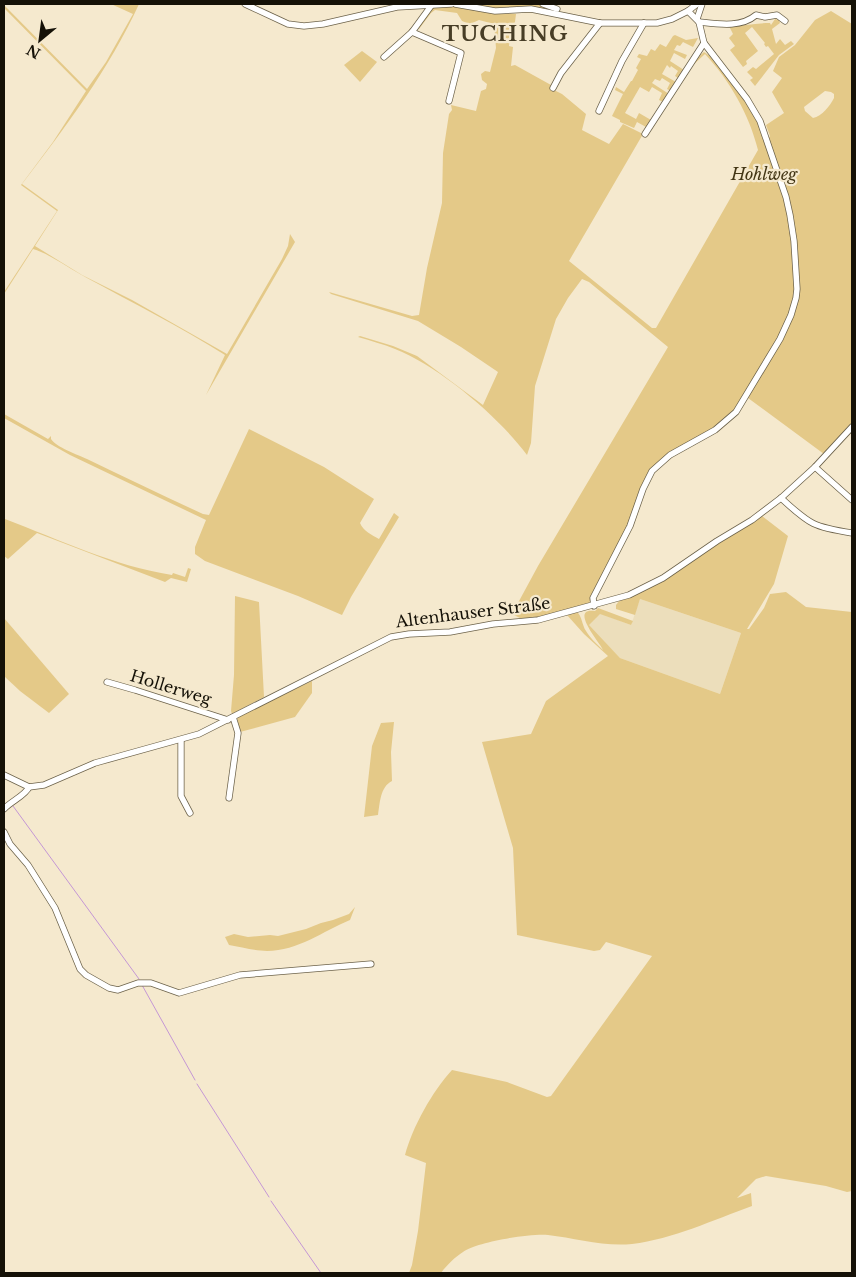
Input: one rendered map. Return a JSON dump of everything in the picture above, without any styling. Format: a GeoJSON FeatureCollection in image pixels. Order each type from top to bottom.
{"type":"FeatureCollection","features":[{"type":"Feature","properties":{"kind":"street"},"geometry":{"type":"LineString","coordinates":[[244,4],[288,24],[304,26],[323,24],[397,7],[451,4]]}},
{"type":"Feature","properties":{"kind":"street"},"geometry":{"type":"LineString","coordinates":[[457,4],[495,11],[531,10],[600,23],[657,23],[669,20],[688,11],[697,4]]}},
{"type":"Feature","properties":{"kind":"street"},"geometry":{"type":"LineString","coordinates":[[543,4],[557,9]]}},
{"type":"Feature","properties":{"kind":"street"},"geometry":{"type":"LineString","coordinates":[[594,606],[593,598],[630,526],[641,494],[652,472],[670,455],[715,430],[736,412],[785,330],[796,298],[797,281],[794,241],[786,197],[760,122],[747,99],[704,43],[698,21],[702,4]]}},
{"type":"Feature","properties":{"kind":"street"},"geometry":{"type":"LineString","coordinates":[[384,57],[412,32],[431,6]]}},
{"type":"Feature","properties":{"kind":"street"},"geometry":{"type":"LineString","coordinates":[[688,11],[698,21],[741,23],[749,21],[756,15],[765,17],[778,15],[785,21]]}},
{"type":"Feature","properties":{"kind":"street"},"geometry":{"type":"LineString","coordinates":[[553,88],[561,73],[600,23]]}},
{"type":"Feature","properties":{"kind":"street"},"geometry":{"type":"LineString","coordinates":[[599,110],[622,61],[644,23]]}},
{"type":"Feature","properties":{"kind":"street"},"geometry":{"type":"LineString","coordinates":[[412,32],[461,52],[449,102]]}},
{"type":"Feature","properties":{"kind":"street"},"geometry":{"type":"LineString","coordinates":[[645,134],[704,43]]}},
{"type":"Feature","properties":{"kind":"street","name":"Altenhauser Straße"},"geometry":{"type":"LineString","coordinates":[[29,786],[44,785],[95,763],[199,734],[391,636],[450,632],[492,624],[538,620],[629,595],[659,580],[752,520],[781,498],[815,467],[852,427]]}},
{"type":"Feature","properties":{"kind":"street"},"geometry":{"type":"LineString","coordinates":[[846,434],[852,439]]}},
{"type":"Feature","properties":{"kind":"street"},"geometry":{"type":"LineString","coordinates":[[815,467],[852,500]]}},
{"type":"Feature","properties":{"kind":"street"},"geometry":{"type":"LineString","coordinates":[[781,498],[811,524],[823,529],[852,533]]}},
{"type":"Feature","properties":{"kind":"street","name":"Hollerweg"},"geometry":{"type":"LineString","coordinates":[[107,682],[230,718]]}},
{"type":"Feature","properties":{"kind":"street"},"geometry":{"type":"LineString","coordinates":[[229,798],[238,732],[230,718]]}},
{"type":"Feature","properties":{"kind":"street"},"geometry":{"type":"LineString","coordinates":[[181,740],[181,796],[190,813]]}},
{"type":"Feature","properties":{"kind":"street"},"geometry":{"type":"LineString","coordinates":[[4,775],[29,786],[28,790],[16,798],[4,810]]}},
{"type":"Feature","properties":{"kind":"street"},"geometry":{"type":"LineString","coordinates":[[4,832],[10,844],[28,865],[55,908],[80,969],[86,975],[109,988],[118,990],[138,983],[151,983],[179,993],[240,975],[371,964]]}},
{"type":"Feature","properties":{"kind":"shaded area"},"geometry":{"type":"Polygon","coordinates":[[[640,599],[741,633],[720,694],[620,658],[588,625],[599,613],[631,625],[640,599]]]}},
{"type":"Feature","properties":{"kind":"green space"},"geometry":{"type":"Polygon","coordinates":[[[111,4],[139,4],[101,74],[86,97],[70,119],[22,184],[58,210],[35,246],[82,275],[132,300],[227,354],[282,259],[288,246],[290,234],[295,242],[206,395],[225,355],[174,325],[87,278],[46,254],[33,249],[4,294],[57,211],[21,185],[53,142],[86,91],[4,8],[4,5],[87,89],[106,62],[133,14],[111,4]]]}},
{"type":"Feature","properties":{"kind":"green space"},"geometry":{"type":"Polygon","coordinates":[[[465,4],[538,4],[559,12],[522,7],[496,8],[465,4]]]}},
{"type":"Feature","properties":{"kind":"green space","name":"Hohlweg"},"geometry":{"type":"Polygon","coordinates":[[[449,6],[494,13],[516,14],[515,22],[511,28],[509,46],[513,47],[511,66],[515,65],[551,85],[550,88],[562,94],[586,114],[582,130],[609,144],[623,124],[643,134],[569,261],[652,328],[656,328],[758,150],[738,99],[723,75],[705,54],[693,65],[651,130],[694,61],[704,52],[710,56],[747,104],[757,121],[765,145],[770,136],[766,125],[784,113],[772,92],[782,78],[773,71],[779,57],[795,45],[815,20],[831,11],[852,24],[852,423],[824,454],[748,398],[735,407],[737,410],[729,418],[659,461],[588,605],[540,618],[522,619],[512,614],[538,566],[668,347],[589,282],[582,279],[556,319],[535,386],[531,443],[527,455],[484,409],[449,380],[412,357],[390,347],[358,337],[393,346],[417,356],[483,405],[498,372],[418,321],[329,292],[412,316],[419,315],[427,268],[442,203],[443,153],[449,114],[452,110],[451,105],[476,111],[481,91],[486,89],[487,84],[482,80],[481,74],[485,71],[490,72],[496,48],[494,24],[479,20],[470,24],[462,21],[457,13],[435,10],[419,29],[419,26],[433,8],[449,6]],[[825,91],[804,107],[805,111],[813,118],[823,113],[834,98],[834,94],[825,91]]]}},
{"type":"Feature","properties":{"kind":"green space"},"geometry":{"type":"Polygon","coordinates":[[[775,19],[779,20],[780,23],[772,29],[776,44],[780,39],[785,45],[791,41],[794,44],[779,55],[755,86],[750,80],[753,78],[747,72],[753,67],[756,69],[774,54],[768,46],[766,47],[752,27],[745,33],[758,51],[746,61],[747,64],[743,67],[730,50],[735,46],[729,38],[733,34],[729,26],[770,23],[771,25],[775,19]]]}},
{"type":"Feature","properties":{"kind":"green space"},"geometry":{"type":"Polygon","coordinates":[[[675,35],[686,40],[698,38],[693,47],[683,42],[680,46],[677,45],[674,50],[687,55],[685,59],[674,53],[670,61],[684,70],[678,78],[675,76],[678,71],[667,65],[662,74],[676,82],[671,91],[667,89],[670,83],[662,78],[660,81],[655,79],[652,83],[669,94],[663,102],[659,100],[662,93],[652,87],[649,92],[640,87],[625,113],[636,119],[639,113],[651,120],[646,127],[637,122],[634,128],[620,122],[620,120],[612,116],[623,94],[615,90],[616,87],[624,92],[632,81],[641,59],[637,57],[639,54],[647,56],[651,49],[655,51],[660,44],[666,47],[675,35]]]}},
{"type":"Feature","properties":{"kind":"green space"},"geometry":{"type":"Polygon","coordinates":[[[362,51],[377,62],[360,82],[344,65],[362,51]]]}},
{"type":"Feature","properties":{"kind":"green space"},"geometry":{"type":"Polygon","coordinates":[[[4,414],[48,439],[51,436],[51,439],[57,445],[203,514],[209,515],[249,429],[324,467],[374,499],[360,523],[365,531],[379,539],[394,513],[399,517],[342,615],[298,596],[205,561],[195,554],[195,547],[206,520],[70,455],[4,418],[4,414]]]}},
{"type":"Feature","properties":{"kind":"green space"},"geometry":{"type":"Polygon","coordinates":[[[762,516],[788,536],[774,584],[747,629],[749,629],[764,608],[770,594],[786,592],[806,607],[852,612],[852,1191],[847,1192],[826,1186],[766,1176],[756,1179],[737,1198],[751,1193],[752,1206],[663,1238],[621,1245],[548,1235],[518,1237],[470,1248],[454,1259],[441,1273],[409,1273],[418,1231],[426,1163],[405,1155],[418,1121],[430,1099],[445,1079],[452,1070],[507,1082],[547,1097],[551,1096],[652,956],[606,942],[600,950],[594,951],[517,935],[513,848],[482,742],[531,734],[546,701],[608,656],[567,615],[577,612],[588,634],[603,650],[585,620],[585,615],[588,611],[595,611],[598,608],[633,621],[631,625],[600,614],[589,625],[620,658],[720,694],[741,633],[640,599],[635,615],[616,609],[616,605],[620,600],[663,581],[762,516]]]}},
{"type":"Feature","properties":{"kind":"green space"},"geometry":{"type":"Polygon","coordinates":[[[5,519],[87,552],[150,571],[172,575],[173,573],[185,577],[188,568],[191,569],[187,582],[171,578],[165,582],[37,533],[8,559],[4,556],[5,519]]]}},
{"type":"Feature","properties":{"kind":"green space"},"geometry":{"type":"Polygon","coordinates":[[[235,596],[259,602],[264,697],[232,714],[231,711],[234,675],[235,596]]]}},
{"type":"Feature","properties":{"kind":"green space"},"geometry":{"type":"Polygon","coordinates":[[[4,618],[69,694],[49,713],[4,676],[4,618]]]}},
{"type":"Feature","properties":{"kind":"green space"},"geometry":{"type":"Polygon","coordinates":[[[312,681],[312,693],[295,717],[240,732],[237,717],[312,681]]]}},
{"type":"Feature","properties":{"kind":"green space"},"geometry":{"type":"Polygon","coordinates":[[[394,722],[391,752],[392,781],[383,791],[378,815],[364,817],[372,746],[381,723],[394,722]]]}},
{"type":"Feature","properties":{"kind":"green space"},"geometry":{"type":"Polygon","coordinates":[[[355,907],[350,920],[289,948],[267,951],[253,950],[229,945],[225,937],[234,934],[248,937],[278,936],[306,929],[349,914],[355,907]]]}},
{"type":"Feature","properties":{"kind":"waterway"},"geometry":{"type":"LineString","coordinates":[[13,806],[139,979]]}},
{"type":"Feature","properties":{"kind":"waterway"},"geometry":{"type":"LineString","coordinates":[[142,985],[195,1080]]}},
{"type":"Feature","properties":{"kind":"waterway"},"geometry":{"type":"LineString","coordinates":[[197,1084],[269,1197]]}},
{"type":"Feature","properties":{"kind":"waterway"},"geometry":{"type":"LineString","coordinates":[[271,1201],[321,1273]]}},
{"type":"Feature","properties":{"kind":"district","name":"TUCHING"},"geometry":{"type":"Point","coordinates":[505,34]}}]}
